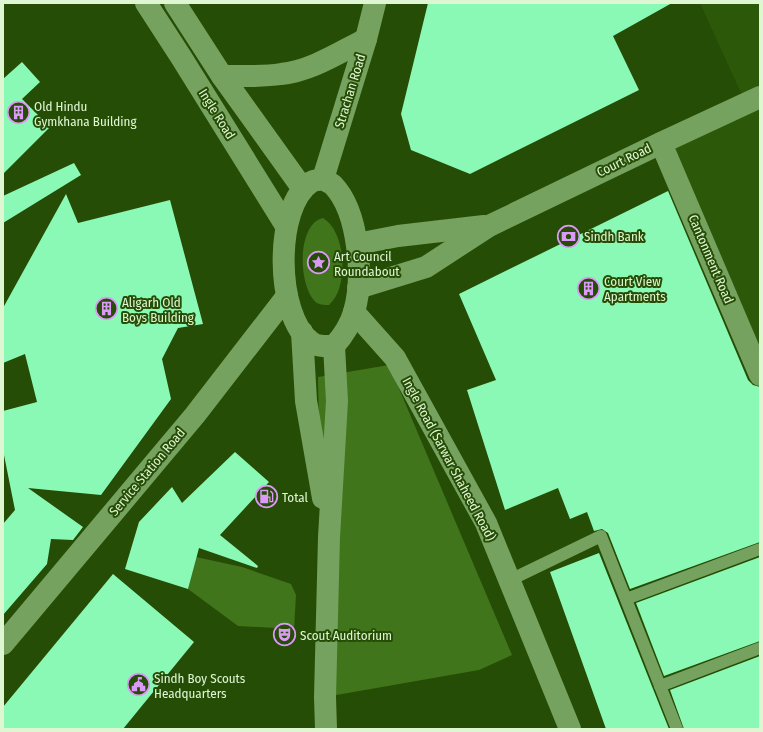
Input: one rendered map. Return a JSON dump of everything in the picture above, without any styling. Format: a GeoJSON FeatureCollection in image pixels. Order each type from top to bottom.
{"type":"FeatureCollection","features":[{"type":"Feature","properties":{"kind":"main road","name":"Ingle Road"},"geometry":{"type":"LineString","coordinates":[[146,3],[286,226]]}},
{"type":"Feature","properties":{"kind":"main road","name":"Ingle Road"},"geometry":{"type":"LineString","coordinates":[[174,3],[222,76],[303,189]]}},
{"type":"Feature","properties":{"kind":"main road","name":"Strachan Road"},"geometry":{"type":"LineString","coordinates":[[323,179],[366,39],[375,3]]}},
{"type":"Feature","properties":{"kind":"main road"},"geometry":{"type":"LineString","coordinates":[[222,76],[282,74],[302,69],[322,61],[366,39]]}},
{"type":"Feature","properties":{"kind":"main road","name":"Court Road"},"geometry":{"type":"LineString","coordinates":[[358,288],[426,267],[489,226],[661,142],[760,97]]}},
{"type":"Feature","properties":{"kind":"main road","name":"Cantonment Road"},"geometry":{"type":"LineString","coordinates":[[661,142],[760,375]]}},
{"type":"Feature","properties":{"kind":"main road"},"geometry":{"type":"LineString","coordinates":[[326,729],[325,698],[329,537],[337,401],[334,346],[345,333],[354,312],[358,288],[359,264],[353,224],[340,196],[333,185],[323,179],[312,181],[303,189],[293,205],[286,226],[283,252],[283,272],[287,296],[294,318],[302,332],[311,342],[322,346],[334,346]]}},
{"type":"Feature","properties":{"kind":"main road","name":"Court Road"},"geometry":{"type":"LineString","coordinates":[[357,244],[398,236],[489,226]]}},
{"type":"Feature","properties":{"kind":"main road","name":"Service Station Road"},"geometry":{"type":"LineString","coordinates":[[3,644],[195,415],[287,296]]}},
{"type":"Feature","properties":{"kind":"main road","name":"Ingle Road (Sarwar Shaheed Road)"},"geometry":{"type":"LineString","coordinates":[[354,312],[395,358],[486,523],[570,729]]}},
{"type":"Feature","properties":{"kind":"main road"},"geometry":{"type":"LineString","coordinates":[[302,332],[306,401],[329,537]]}},
{"type":"Feature","properties":{"kind":"lane"},"geometry":{"type":"LineString","coordinates":[[510,580],[601,536],[677,729]]}},
{"type":"Feature","properties":{"kind":"lane"},"geometry":{"type":"LineString","coordinates":[[626,599],[760,548]]}},
{"type":"Feature","properties":{"kind":"lane"},"geometry":{"type":"LineString","coordinates":[[660,686],[760,648]]}},
{"type":"Feature","properties":{"kind":"shaded area"},"geometry":{"type":"Polygon","coordinates":[[[700,3],[760,3],[760,375],[662,143],[746,104],[700,3]]]}},
{"type":"Feature","properties":{"kind":"shaded area"},"geometry":{"type":"Polygon","coordinates":[[[323,218],[330,224],[339,240],[342,261],[339,289],[329,305],[317,303],[311,296],[306,285],[303,272],[304,244],[308,232],[314,223],[323,218]]]}},
{"type":"Feature","properties":{"kind":"shaded area"},"geometry":{"type":"Polygon","coordinates":[[[389,365],[512,655],[479,670],[325,697],[318,377],[389,365]]]}},
{"type":"Feature","properties":{"kind":"shaded area"},"geometry":{"type":"Polygon","coordinates":[[[196,557],[242,567],[291,584],[296,595],[294,629],[238,626],[188,589],[196,557]]]}},
{"type":"Feature","properties":{"kind":"building"},"geometry":{"type":"Polygon","coordinates":[[[428,3],[672,3],[613,36],[639,90],[470,174],[411,150],[401,114],[428,3]]]}},
{"type":"Feature","properties":{"kind":"building","name":"Old Hindu Gymkhana Building"},"geometry":{"type":"Polygon","coordinates":[[[22,62],[40,82],[22,99],[50,127],[3,174],[3,79],[22,62]]]}},
{"type":"Feature","properties":{"kind":"building"},"geometry":{"type":"Polygon","coordinates":[[[74,163],[81,175],[3,223],[3,196],[74,163]]]}},
{"type":"Feature","properties":{"kind":"building"},"geometry":{"type":"Polygon","coordinates":[[[668,191],[748,380],[753,385],[760,387],[760,542],[630,589],[608,533],[602,529],[594,531],[587,512],[570,519],[558,488],[505,510],[467,390],[496,380],[459,294],[668,191]]]}},
{"type":"Feature","properties":{"kind":"building","name":"Aligarh Old Boys Building"},"geometry":{"type":"Polygon","coordinates":[[[66,194],[78,223],[170,200],[203,324],[178,328],[162,359],[171,399],[101,495],[28,488],[83,527],[73,540],[51,539],[47,564],[3,615],[3,524],[15,510],[3,450],[3,411],[37,402],[25,354],[3,363],[3,308],[66,194]]]}},
{"type":"Feature","properties":{"kind":"building"},"geometry":{"type":"Polygon","coordinates":[[[235,452],[269,482],[220,535],[258,566],[257,568],[199,548],[188,589],[125,569],[139,522],[172,487],[182,503],[235,452]]]}},
{"type":"Feature","properties":{"kind":"building"},"geometry":{"type":"Polygon","coordinates":[[[599,553],[669,729],[606,729],[550,572],[599,553]]]}},
{"type":"Feature","properties":{"kind":"building"},"geometry":{"type":"Polygon","coordinates":[[[760,557],[760,641],[664,676],[636,603],[760,557]]]}},
{"type":"Feature","properties":{"kind":"building","name":"Sindh Boy Scouts Headquarters"},"geometry":{"type":"Polygon","coordinates":[[[113,574],[194,642],[123,729],[3,729],[3,707],[113,574]]]}},
{"type":"Feature","properties":{"kind":"building"},"geometry":{"type":"Polygon","coordinates":[[[760,656],[760,729],[684,729],[670,690],[760,656]]]}},
{"type":"Feature","properties":{"kind":"place","name":"Old Hindu Gymkhana Building"},"geometry":{"type":"Point","coordinates":[19,113]}},
{"type":"Feature","properties":{"kind":"place","name":"Sindh Bank"},"geometry":{"type":"Point","coordinates":[568,236]}},
{"type":"Feature","properties":{"kind":"place","name":"Art Council Roundabout"},"geometry":{"type":"Point","coordinates":[319,263]}},
{"type":"Feature","properties":{"kind":"place","name":"Court View Apartments"},"geometry":{"type":"Point","coordinates":[589,288]}},
{"type":"Feature","properties":{"kind":"place","name":"Aligarh Old Boys Building"},"geometry":{"type":"Point","coordinates":[107,309]}},
{"type":"Feature","properties":{"kind":"place","name":"Total"},"geometry":{"type":"Point","coordinates":[266,497]}},
{"type":"Feature","properties":{"kind":"place","name":"Scout Auditorium"},"geometry":{"type":"Point","coordinates":[284,635]}},
{"type":"Feature","properties":{"kind":"place","name":"Sindh Boy Scouts Headquarters"},"geometry":{"type":"Point","coordinates":[138,685]}}]}
